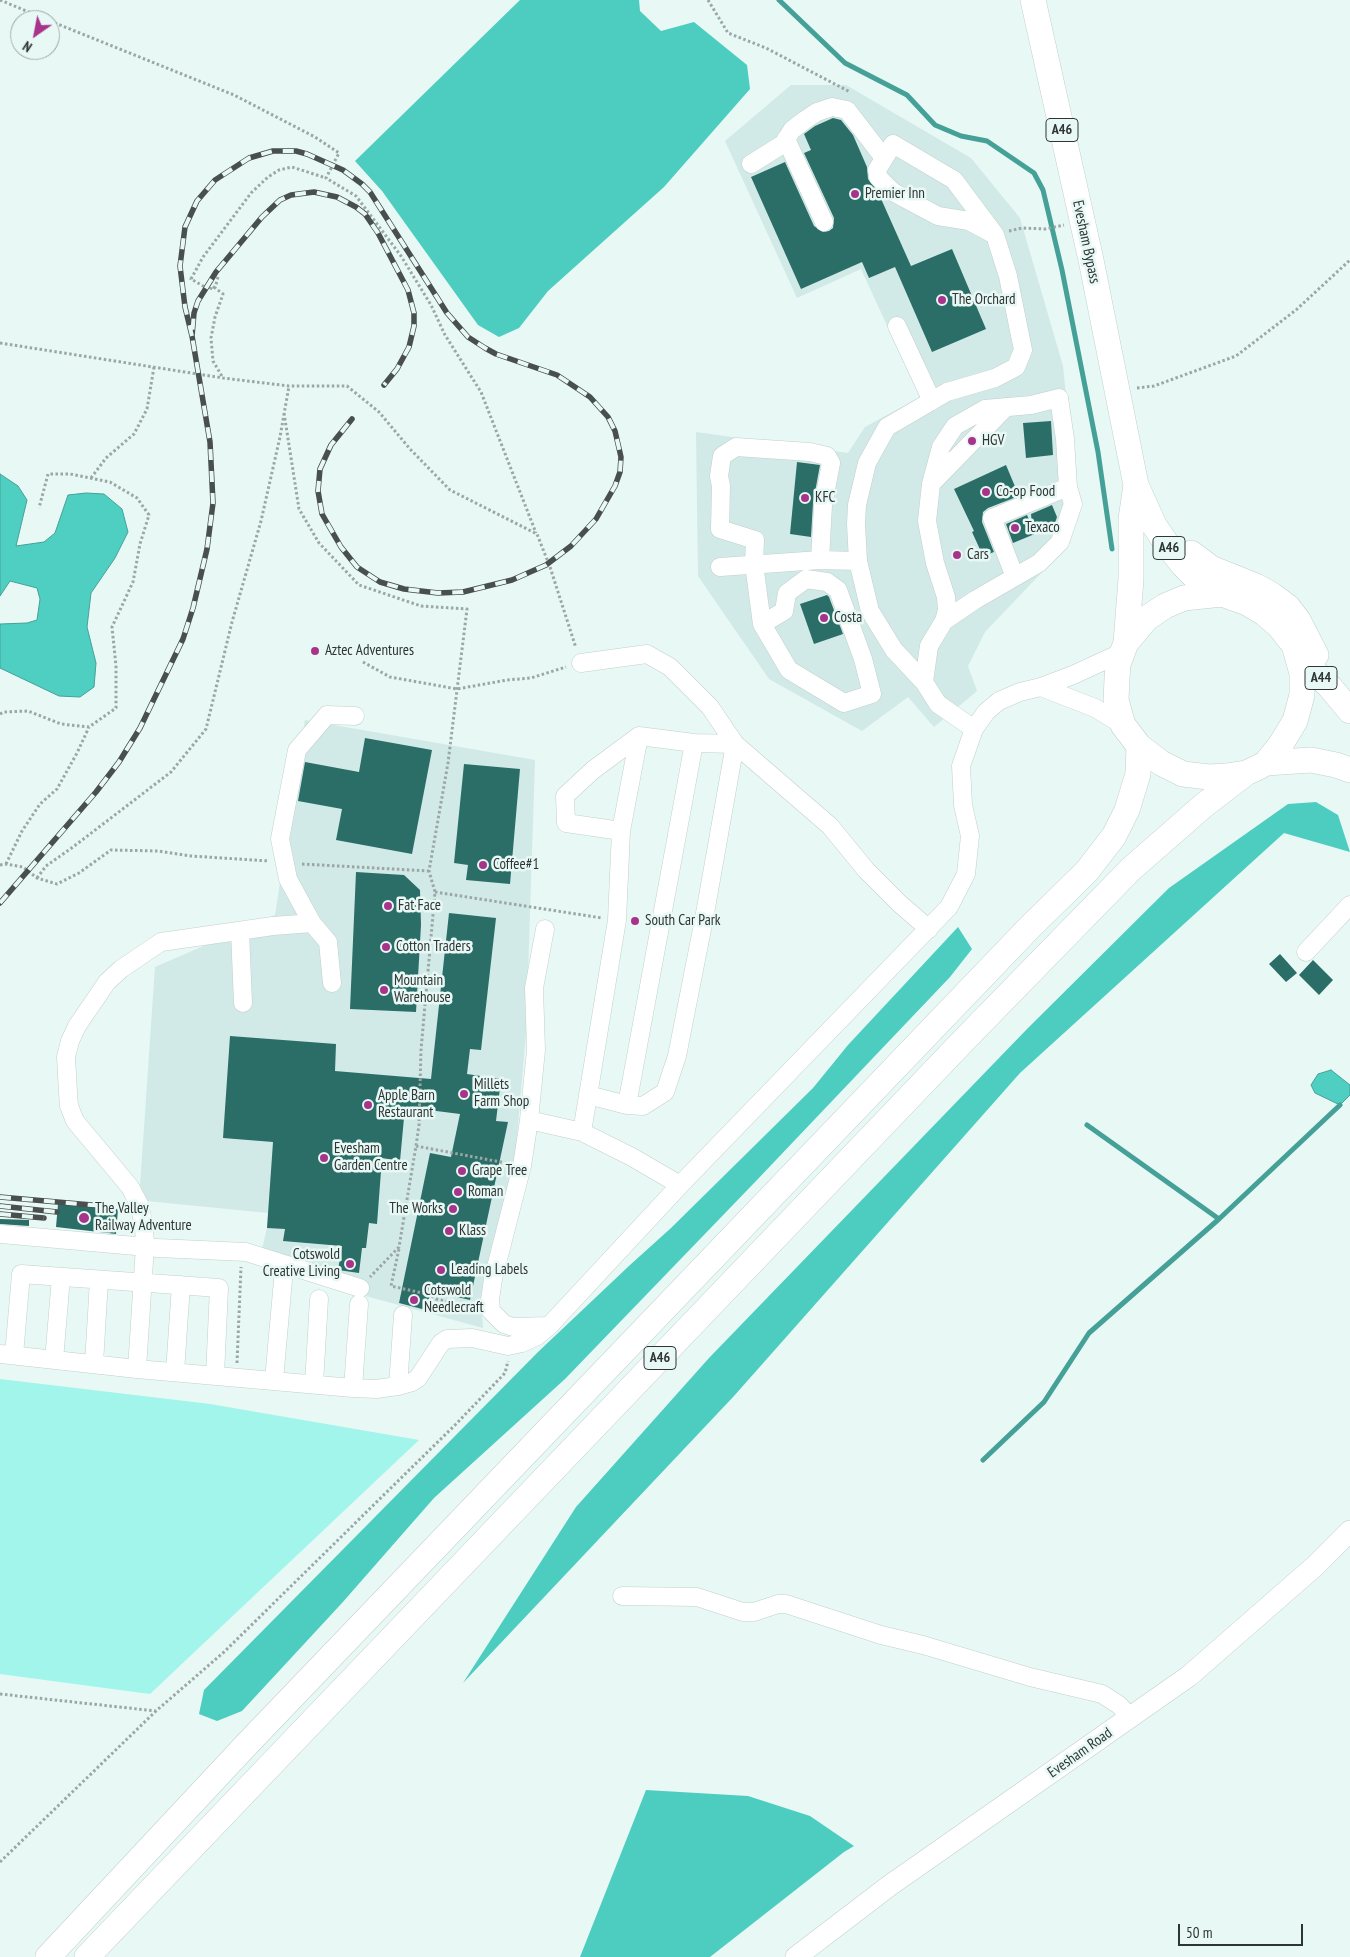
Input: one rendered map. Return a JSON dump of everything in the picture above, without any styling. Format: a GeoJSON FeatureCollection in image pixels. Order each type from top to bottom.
{"type":"FeatureCollection","features":[{"type":"Feature","properties":{"kind":"highway","name":"Evesham Bypass"},"geometry":{"type":"LineString","coordinates":[[1033,0],[1118,391],[1136,485],[1154,525],[1168,546],[1198,580],[1222,594]]}},
{"type":"Feature","properties":{"kind":"highway"},"geometry":{"type":"LineString","coordinates":[[1128,439],[1145,459],[1158,501],[1168,523],[1181,541],[1194,555],[1211,568],[1256,586],[1288,607],[1306,636],[1330,687]]}},
{"type":"Feature","properties":{"kind":"highway","name":"Evesham Bypass"},"geometry":{"type":"LineString","coordinates":[[1123,725],[1116,700],[1118,664],[1125,648],[1131,579],[1131,519],[1136,485]]}},
{"type":"Feature","properties":{"kind":"highway"},"geometry":{"type":"LineString","coordinates":[[1125,648],[1147,618],[1165,606],[1184,598],[1222,594],[1248,603],[1264,613],[1279,626],[1294,645],[1302,673],[1302,696],[1295,721],[1281,744],[1256,768]]}},
{"type":"Feature","properties":{"kind":"highway","name":"A44"},"geometry":{"type":"LineString","coordinates":[[1294,645],[1350,712]]}},
{"type":"Feature","properties":{"kind":"highway"},"geometry":{"type":"LineString","coordinates":[[1123,725],[1139,746],[1161,763],[1182,774],[1209,777],[1311,760],[1350,770]]}},
{"type":"Feature","properties":{"kind":"highway","name":"A46"},"geometry":{"type":"LineString","coordinates":[[48,1957],[249,1742],[1028,929],[1087,871],[1114,836],[1127,810],[1138,774],[1139,746]]}},
{"type":"Feature","properties":{"kind":"highway","name":"A46"},"geometry":{"type":"LineString","coordinates":[[87,1957],[959,1045],[1131,869],[1203,806],[1256,768]]}},
{"type":"Feature","properties":{"kind":"main road","name":"Evesham Road"},"geometry":{"type":"LineString","coordinates":[[796,1957],[888,1886],[1131,1718],[1196,1670],[1315,1566],[1350,1531]]}},
{"type":"Feature","properties":{"kind":"street"},"geometry":{"type":"LineString","coordinates":[[750,164],[783,144],[792,130],[817,112],[832,107],[847,110],[884,158]]}},
{"type":"Feature","properties":{"kind":"street"},"geometry":{"type":"LineString","coordinates":[[786,139],[824,222]]}},
{"type":"Feature","properties":{"kind":"street"},"geometry":{"type":"LineString","coordinates":[[974,729],[938,704],[924,682],[894,650],[870,611],[858,561],[857,505],[867,463],[887,426],[948,392],[995,378],[1016,367],[1023,350],[1008,276],[995,235],[954,180],[893,144],[877,170],[878,177],[893,192],[938,216],[969,221],[995,235]]}},
{"type":"Feature","properties":{"kind":"street"},"geometry":{"type":"LineString","coordinates":[[897,326],[932,401]]}},
{"type":"Feature","properties":{"kind":"street"},"geometry":{"type":"LineString","coordinates":[[924,682],[929,646],[944,621],[948,610],[927,522],[931,484],[941,447],[955,426],[985,409],[1031,405],[1059,398],[1065,438],[1068,486],[1073,504],[1060,542],[1039,563],[975,600],[944,621]]}},
{"type":"Feature","properties":{"kind":"street"},"geometry":{"type":"LineString","coordinates":[[762,624],[784,611],[787,593],[806,579],[828,582],[838,590],[872,694],[844,703],[790,670],[762,624],[754,564],[755,540],[720,529],[721,486],[719,476],[722,456],[736,448],[810,452],[828,456],[831,463],[823,505],[820,560]]}},
{"type":"Feature","properties":{"kind":"street"},"geometry":{"type":"LineString","coordinates":[[1015,577],[992,518],[1068,486]]}},
{"type":"Feature","properties":{"kind":"street"},"geometry":{"type":"LineString","coordinates":[[720,567],[820,560],[858,561]]}},
{"type":"Feature","properties":{"kind":"street"},"geometry":{"type":"LineString","coordinates":[[215,1375],[219,1288],[22,1274],[7,1355],[137,1369],[376,1389],[398,1386],[418,1378],[441,1343],[447,1339],[472,1338],[508,1346],[522,1343],[537,1336],[549,1326],[680,1185],[949,907],[966,874],[970,836],[963,805],[961,766],[974,729],[986,712],[999,701],[1096,666],[1125,648]]}},
{"type":"Feature","properties":{"kind":"street"},"geometry":{"type":"LineString","coordinates":[[581,663],[647,654],[670,667],[710,707],[735,744],[830,826],[866,870],[929,929]]}},
{"type":"Feature","properties":{"kind":"street"},"geometry":{"type":"LineString","coordinates":[[1041,687],[1095,708],[1123,725]]}},
{"type":"Feature","properties":{"kind":"street"},"geometry":{"type":"LineString","coordinates":[[332,984],[328,942],[312,923],[288,880],[280,840],[298,750],[327,715],[355,716]]}},
{"type":"Feature","properties":{"kind":"street"},"geometry":{"type":"LineString","coordinates":[[621,831],[566,823],[565,796],[593,770],[639,736],[694,743],[735,744]]}},
{"type":"Feature","properties":{"kind":"street"},"geometry":{"type":"LineString","coordinates":[[582,1132],[617,920],[621,831],[639,736]]}},
{"type":"Feature","properties":{"kind":"street"},"geometry":{"type":"LineString","coordinates":[[627,1105],[694,743]]}},
{"type":"Feature","properties":{"kind":"street"},"geometry":{"type":"LineString","coordinates":[[588,1094],[627,1105],[644,1106],[664,1092],[677,1056],[735,744]]}},
{"type":"Feature","properties":{"kind":"street"},"geometry":{"type":"LineString","coordinates":[[1306,952],[1350,905]]}},
{"type":"Feature","properties":{"kind":"street"},"geometry":{"type":"LineString","coordinates":[[137,1369],[145,1246],[144,1226],[139,1204],[130,1187],[76,1121],[69,1106],[66,1057],[70,1041],[107,982],[120,970],[161,942],[312,923]]}},
{"type":"Feature","properties":{"kind":"street"},"geometry":{"type":"LineString","coordinates":[[545,929],[534,988],[536,1050],[529,1120],[522,1166],[493,1279],[490,1300],[491,1311],[504,1324],[513,1327],[549,1326]]}},
{"type":"Feature","properties":{"kind":"street"},"geometry":{"type":"LineString","coordinates":[[240,931],[243,1003]]}},
{"type":"Feature","properties":{"kind":"street"},"geometry":{"type":"LineString","coordinates":[[529,1120],[582,1132],[632,1157],[680,1185]]}},
{"type":"Feature","properties":{"kind":"street"},"geometry":{"type":"LineString","coordinates":[[0,1234],[246,1252],[359,1296],[353,1388]]}},
{"type":"Feature","properties":{"kind":"street"},"geometry":{"type":"LineString","coordinates":[[54,1360],[61,1277]]}},
{"type":"Feature","properties":{"kind":"street"},"geometry":{"type":"LineString","coordinates":[[94,1364],[99,1280]]}},
{"type":"Feature","properties":{"kind":"street"},"geometry":{"type":"LineString","coordinates":[[274,1380],[283,1280]]}},
{"type":"Feature","properties":{"kind":"street"},"geometry":{"type":"LineString","coordinates":[[175,1372],[182,1285]]}},
{"type":"Feature","properties":{"kind":"street"},"geometry":{"type":"LineString","coordinates":[[314,1384],[319,1299]]}},
{"type":"Feature","properties":{"kind":"street"},"geometry":{"type":"LineString","coordinates":[[398,1386],[403,1315]]}},
{"type":"Feature","properties":{"kind":"street"},"geometry":{"type":"LineString","coordinates":[[622,1596],[697,1597],[743,1612],[754,1612],[778,1604],[786,1604],[882,1635],[923,1645],[1030,1677],[1102,1694],[1118,1705],[1131,1718]]}},
{"type":"Feature","properties":{"kind":"path"},"geometry":{"type":"LineString","coordinates":[[0,0],[24,10]]}},
{"type":"Feature","properties":{"kind":"path"},"geometry":{"type":"LineString","coordinates":[[708,0],[728,32],[766,48],[851,93]]}},
{"type":"Feature","properties":{"kind":"path"},"geometry":{"type":"LineString","coordinates":[[60,24],[234,95],[315,137],[339,153],[326,178]]}},
{"type":"Feature","properties":{"kind":"path"},"geometry":{"type":"LineString","coordinates":[[224,378],[213,361],[211,338],[215,317],[223,294],[212,286],[210,290],[191,280],[203,257],[251,194],[268,177],[279,170],[292,167],[326,178],[345,188],[360,201],[401,256],[431,305],[446,336],[481,392],[550,567],[581,663],[531,678],[507,680],[457,689],[390,677],[363,662]]}},
{"type":"Feature","properties":{"kind":"path"},"geometry":{"type":"LineString","coordinates":[[995,235],[1022,228],[1045,229],[1060,226]]}},
{"type":"Feature","properties":{"kind":"path"},"geometry":{"type":"LineString","coordinates":[[1118,391],[1154,386],[1236,356],[1296,310],[1350,260]]}},
{"type":"Feature","properties":{"kind":"path"},"geometry":{"type":"LineString","coordinates":[[215,288],[218,277]]}},
{"type":"Feature","properties":{"kind":"path"},"geometry":{"type":"LineString","coordinates":[[0,343],[224,378],[289,386],[347,386],[379,412],[410,449],[450,490],[536,534]]}},
{"type":"Feature","properties":{"kind":"path"},"geometry":{"type":"LineString","coordinates":[[90,478],[106,458],[134,434],[147,408],[154,367]]}},
{"type":"Feature","properties":{"kind":"path"},"geometry":{"type":"LineString","coordinates":[[37,878],[46,866],[73,848],[170,772],[206,729],[232,622],[261,521],[289,386]]}},
{"type":"Feature","properties":{"kind":"path"},"geometry":{"type":"LineString","coordinates":[[284,413],[299,508],[319,543],[359,585],[421,606],[467,609],[448,763],[429,871],[435,892],[420,1050],[419,1126],[391,1286],[431,1295],[436,1299],[491,1311]]}},
{"type":"Feature","properties":{"kind":"path"},"geometry":{"type":"LineString","coordinates":[[6,864],[22,832],[40,804],[57,789],[89,727],[116,708],[116,666],[112,626],[133,582],[140,544],[149,516],[137,498],[110,482],[70,474],[48,474],[39,508]]}},
{"type":"Feature","properties":{"kind":"path"},"geometry":{"type":"LineString","coordinates":[[0,714],[4,712],[28,712],[61,724],[89,727]]}},
{"type":"Feature","properties":{"kind":"path"},"geometry":{"type":"LineString","coordinates":[[0,865],[6,864],[23,867],[37,878],[57,884],[79,873],[111,850],[158,851],[190,856],[429,871]]}},
{"type":"Feature","properties":{"kind":"path"},"geometry":{"type":"LineString","coordinates":[[435,892],[617,920]]}},
{"type":"Feature","properties":{"kind":"path"},"geometry":{"type":"LineString","coordinates":[[416,1146],[522,1166]]}},
{"type":"Feature","properties":{"kind":"path"},"geometry":{"type":"LineString","coordinates":[[359,1296],[399,1247]]}},
{"type":"Feature","properties":{"kind":"path"},"geometry":{"type":"LineString","coordinates":[[236,1376],[242,1259]]}},
{"type":"Feature","properties":{"kind":"path"},"geometry":{"type":"LineString","coordinates":[[0,1862],[156,1711],[224,1652],[456,1424],[505,1372],[510,1354],[508,1346]]}},
{"type":"Feature","properties":{"kind":"path"},"geometry":{"type":"LineString","coordinates":[[0,1694],[156,1711]]}},
{"type":"Feature","properties":{"kind":"shaded area"},"geometry":{"type":"Polygon","coordinates":[[[520,0],[639,0],[640,11],[661,31],[694,22],[747,65],[750,89],[664,187],[548,291],[519,328],[499,337],[478,325],[382,191],[355,161],[520,0]]]}},
{"type":"Feature","properties":{"kind":"shaded area"},"geometry":{"type":"Polygon","coordinates":[[[791,85],[846,85],[971,158],[1020,218],[1063,366],[1077,504],[1070,543],[985,632],[968,666],[977,691],[934,727],[908,697],[862,731],[769,679],[698,576],[696,432],[848,453],[865,427],[920,397],[861,269],[797,298],[725,141],[791,85]]]}},
{"type":"Feature","properties":{"kind":"shaded area"},"geometry":{"type":"Polygon","coordinates":[[[0,474],[18,486],[27,500],[16,546],[44,542],[55,533],[68,495],[104,494],[122,509],[128,532],[115,558],[91,593],[87,627],[96,663],[94,687],[80,697],[59,696],[0,668],[0,624],[27,623],[37,620],[40,599],[37,588],[10,581],[0,596],[0,474]]]}},
{"type":"Feature","properties":{"kind":"shaded area"},"geometry":{"type":"Polygon","coordinates":[[[305,720],[535,760],[526,1034],[515,1159],[497,1235],[482,1312],[483,1328],[351,1292],[259,1262],[267,1228],[268,1213],[147,1201],[140,1186],[155,967],[275,915],[305,720]]]}},
{"type":"Feature","properties":{"kind":"shaded area"},"geometry":{"type":"Polygon","coordinates":[[[1316,802],[1338,815],[1350,852],[1284,833],[1020,1073],[734,1396],[463,1683],[576,1507],[709,1358],[1028,1028],[1169,888],[1288,804],[1316,802]]]}},
{"type":"Feature","properties":{"kind":"shaded area"},"geometry":{"type":"Polygon","coordinates":[[[958,927],[972,949],[950,977],[756,1181],[565,1379],[434,1498],[342,1603],[242,1711],[217,1721],[199,1714],[204,1690],[538,1352],[671,1228],[813,1088],[848,1045],[958,927]]]}},
{"type":"Feature","properties":{"kind":"shaded area"},"geometry":{"type":"Polygon","coordinates":[[[1331,1070],[1350,1085],[1350,1095],[1340,1105],[1315,1093],[1311,1085],[1318,1074],[1331,1070]]]}},
{"type":"Feature","properties":{"kind":"shaded area"},"geometry":{"type":"Polygon","coordinates":[[[0,1379],[210,1404],[419,1440],[150,1694],[0,1674],[0,1379]]]}},
{"type":"Feature","properties":{"kind":"shaded area"},"geometry":{"type":"Polygon","coordinates":[[[646,1790],[748,1796],[810,1816],[854,1846],[710,1957],[580,1957],[646,1790]]]}},
{"type":"Feature","properties":{"kind":"building","name":"Premier Inn"},"geometry":{"type":"Polygon","coordinates":[[[833,118],[841,120],[853,135],[867,167],[868,179],[878,192],[911,266],[952,249],[986,329],[932,352],[895,267],[869,278],[862,262],[801,289],[751,177],[785,162],[814,226],[823,232],[829,231],[833,228],[834,218],[804,153],[811,150],[804,134],[815,126],[833,118]]]}},
{"type":"Feature","properties":{"kind":"building"},"geometry":{"type":"Polygon","coordinates":[[[1051,421],[1053,455],[1026,458],[1023,423],[1051,421]]]}},
{"type":"Feature","properties":{"kind":"building","name":"KFC"},"geometry":{"type":"Polygon","coordinates":[[[797,462],[820,465],[813,503],[811,537],[790,534],[797,462]]]}},
{"type":"Feature","properties":{"kind":"building","name":"Co-op Food"},"geometry":{"type":"Polygon","coordinates":[[[1006,465],[1019,496],[988,508],[983,512],[982,522],[994,552],[983,556],[972,532],[974,531],[954,489],[1006,465]]]}},
{"type":"Feature","properties":{"kind":"building"},"geometry":{"type":"Polygon","coordinates":[[[1052,505],[1057,517],[1054,526],[1013,543],[1006,524],[1027,515],[1032,526],[1031,514],[1052,505]]]}},
{"type":"Feature","properties":{"kind":"building","name":"Costa"},"geometry":{"type":"Polygon","coordinates":[[[827,595],[843,634],[814,644],[800,604],[827,595]]]}},
{"type":"Feature","properties":{"kind":"building"},"geometry":{"type":"Polygon","coordinates":[[[365,738],[432,750],[412,854],[336,840],[342,809],[298,801],[305,762],[359,772],[365,738]]]}},
{"type":"Feature","properties":{"kind":"building"},"geometry":{"type":"Polygon","coordinates":[[[464,764],[520,769],[510,884],[466,880],[468,865],[454,863],[464,764]]]}},
{"type":"Feature","properties":{"kind":"building"},"geometry":{"type":"Polygon","coordinates":[[[356,872],[404,875],[420,890],[421,925],[416,1012],[350,1009],[356,872]]]}},
{"type":"Feature","properties":{"kind":"building"},"geometry":{"type":"Polygon","coordinates":[[[449,913],[496,918],[481,1050],[470,1049],[467,1074],[501,1079],[496,1121],[508,1122],[470,1300],[431,1291],[426,1310],[399,1303],[430,1153],[451,1157],[460,1114],[405,1107],[400,1161],[382,1158],[377,1224],[369,1223],[366,1248],[362,1248],[359,1273],[338,1270],[342,1246],[283,1241],[285,1229],[267,1228],[273,1142],[223,1138],[230,1036],[336,1044],[335,1071],[431,1079],[449,913]]]}},
{"type":"Feature","properties":{"kind":"building"},"geometry":{"type":"Polygon","coordinates":[[[1280,954],[1297,973],[1286,982],[1269,964],[1280,954]]]}},
{"type":"Feature","properties":{"kind":"building"},"geometry":{"type":"Polygon","coordinates":[[[1313,960],[1333,980],[1319,995],[1299,975],[1313,960]]]}},
{"type":"Feature","properties":{"kind":"building"},"geometry":{"type":"Polygon","coordinates":[[[58,1204],[118,1209],[116,1234],[56,1227],[58,1204]]]}},
{"type":"Feature","properties":{"kind":"building"},"geometry":{"type":"Polygon","coordinates":[[[0,1219],[29,1220],[29,1226],[0,1224],[0,1219]]]}},
{"type":"Feature","properties":{"kind":"waterway"},"geometry":{"type":"LineString","coordinates":[[779,0],[845,63],[907,95],[935,125],[961,136],[987,141],[1034,173],[1043,190],[1062,270],[1098,452],[1112,549]]}},
{"type":"Feature","properties":{"kind":"waterway"},"geometry":{"type":"LineString","coordinates":[[983,1460],[1044,1402],[1089,1333],[1219,1219],[1340,1105]]}},
{"type":"Feature","properties":{"kind":"waterway"},"geometry":{"type":"LineString","coordinates":[[1087,1125],[1219,1219]]}},
{"type":"Feature","properties":{"kind":"railway"},"geometry":{"type":"LineString","coordinates":[[192,336],[185,307],[180,266],[185,227],[197,201],[215,180],[249,158],[273,151],[296,151],[307,154],[343,170],[370,192],[447,313],[468,337],[496,354],[557,375],[590,397],[608,417],[615,431],[621,457],[620,472],[615,486],[596,519],[571,546],[546,565],[512,580],[463,592],[438,593],[404,589],[380,582],[357,567],[341,547],[322,514],[318,491],[320,469],[331,445],[352,419]]}},
{"type":"Feature","properties":{"kind":"railway"},"geometry":{"type":"LineString","coordinates":[[0,903],[96,792],[119,762],[140,728],[183,639],[193,608],[207,549],[213,503],[210,442],[192,336],[194,313],[198,301],[216,272],[262,217],[280,200],[291,195],[314,192],[337,197],[365,214],[378,233],[408,290],[414,313],[414,326],[409,347],[397,369],[384,385]]}},
{"type":"Feature","properties":{"kind":"railway"},"geometry":{"type":"LineString","coordinates":[[0,1197],[103,1206]]}},
{"type":"Feature","properties":{"kind":"railway"},"geometry":{"type":"LineString","coordinates":[[0,1206],[57,1212]]}},
{"type":"Feature","properties":{"kind":"railway"},"geometry":{"type":"LineString","coordinates":[[0,1214],[44,1218]]}},
{"type":"Feature","properties":{"kind":"place","name":"Premier Inn"},"geometry":{"type":"Point","coordinates":[855,194]}},
{"type":"Feature","properties":{"kind":"place","name":"The Orchard"},"geometry":{"type":"Point","coordinates":[942,300]}},
{"type":"Feature","properties":{"kind":"place","name":"HGV"},"geometry":{"type":"Point","coordinates":[972,441]}},
{"type":"Feature","properties":{"kind":"place","name":"Co-op Food"},"geometry":{"type":"Point","coordinates":[986,492]}},
{"type":"Feature","properties":{"kind":"place","name":"KFC"},"geometry":{"type":"Point","coordinates":[805,498]}},
{"type":"Feature","properties":{"kind":"place","name":"Texaco"},"geometry":{"type":"Point","coordinates":[1015,528]}},
{"type":"Feature","properties":{"kind":"place","name":"Cars"},"geometry":{"type":"Point","coordinates":[957,555]}},
{"type":"Feature","properties":{"kind":"place","name":"Costa"},"geometry":{"type":"Point","coordinates":[824,618]}},
{"type":"Feature","properties":{"kind":"place","name":"Aztec Adventures"},"geometry":{"type":"Point","coordinates":[315,651]}},
{"type":"Feature","properties":{"kind":"place","name":"Coffee#1"},"geometry":{"type":"Point","coordinates":[483,865]}},
{"type":"Feature","properties":{"kind":"place","name":"Fat Face"},"geometry":{"type":"Point","coordinates":[388,906]}},
{"type":"Feature","properties":{"kind":"place","name":"South Car Park"},"geometry":{"type":"Point","coordinates":[635,921]}},
{"type":"Feature","properties":{"kind":"place","name":"Cotton Traders"},"geometry":{"type":"Point","coordinates":[386,947]}},
{"type":"Feature","properties":{"kind":"place","name":"Mountain Warehouse"},"geometry":{"type":"Point","coordinates":[384,990]}},
{"type":"Feature","properties":{"kind":"place","name":"Millets Farm Shop"},"geometry":{"type":"Point","coordinates":[464,1094]}},
{"type":"Feature","properties":{"kind":"place","name":"Apple Barn Restaurant"},"geometry":{"type":"Point","coordinates":[368,1105]}},
{"type":"Feature","properties":{"kind":"place","name":"Evesham Garden Centre"},"geometry":{"type":"Point","coordinates":[324,1158]}},
{"type":"Feature","properties":{"kind":"place","name":"Grape Tree"},"geometry":{"type":"Point","coordinates":[462,1171]}},
{"type":"Feature","properties":{"kind":"place","name":"Roman"},"geometry":{"type":"Point","coordinates":[458,1192]}},
{"type":"Feature","properties":{"kind":"place","name":"The Works"},"geometry":{"type":"Point","coordinates":[453,1209]}},
{"type":"Feature","properties":{"kind":"place","name":"The Valley Railway Adventure"},"geometry":{"type":"Point","coordinates":[84,1218]}},
{"type":"Feature","properties":{"kind":"place","name":"Klass"},"geometry":{"type":"Point","coordinates":[449,1231]}},
{"type":"Feature","properties":{"kind":"place","name":"Cotswold Creative Living"},"geometry":{"type":"Point","coordinates":[350,1264]}},
{"type":"Feature","properties":{"kind":"place","name":"Leading Labels"},"geometry":{"type":"Point","coordinates":[441,1270]}},
{"type":"Feature","properties":{"kind":"place","name":"Cotswold Needlecraft"},"geometry":{"type":"Point","coordinates":[414,1300]}}]}
